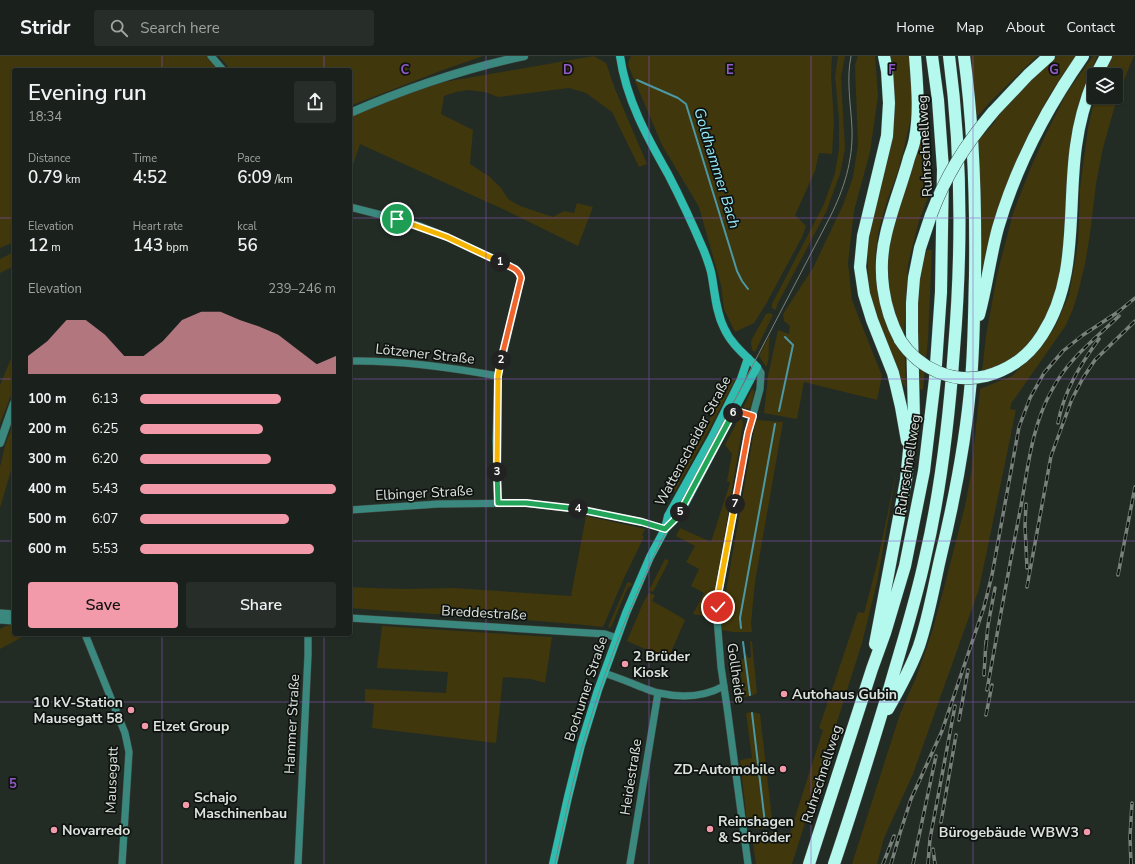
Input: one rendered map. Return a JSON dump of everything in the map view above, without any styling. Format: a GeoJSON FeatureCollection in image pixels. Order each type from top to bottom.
{"type":"FeatureCollection","features":[{"type":"Feature","properties":{"kind":"highway"},"geometry":{"type":"LineString","coordinates":[[884,56],[887,71],[889,103],[887,136],[863,236],[860,267],[864,294],[872,320],[893,373],[901,407],[908,450]]}},
{"type":"Feature","properties":{"kind":"highway"},"geometry":{"type":"LineString","coordinates":[[915,56],[919,97],[915,138],[886,234],[882,255],[883,282],[892,323],[905,347],[917,360],[940,373],[964,378],[986,376],[996,373],[1015,363],[1028,353],[1049,325],[1061,297],[1066,277],[1070,244],[1076,147],[1083,111],[1087,99]]}},
{"type":"Feature","properties":{"kind":"highway","name":"Ruhrschnellweg"},"geometry":{"type":"LineString","coordinates":[[809,864],[885,632],[905,566],[924,471],[936,379],[941,292],[943,169],[938,100],[932,56]]}},
{"type":"Feature","properties":{"kind":"highway"},"geometry":{"type":"LineString","coordinates":[[834,864],[877,729],[906,631],[925,560],[943,468],[952,391],[958,296],[960,224],[959,168],[953,87],[949,56]]}},
{"type":"Feature","properties":{"kind":"highway"},"geometry":{"type":"LineString","coordinates":[[877,729],[905,679],[919,646],[949,524],[963,446],[971,380],[974,335],[975,200],[969,90],[964,56]]}},
{"type":"Feature","properties":{"kind":"highway"},"geometry":{"type":"LineString","coordinates":[[872,669],[876,637],[906,480],[908,450],[914,419],[912,303],[914,278],[924,234],[942,188],[964,150],[993,112],[1028,75],[1049,56]]}},
{"type":"Feature","properties":{"kind":"highway"},"geometry":{"type":"LineString","coordinates":[[974,335],[992,248],[1010,191],[1030,143],[1043,118],[1064,83],[1083,56]]}},
{"type":"Feature","properties":{"kind":"highway"},"geometry":{"type":"LineString","coordinates":[[1100,68],[1106,56]]}},
{"type":"Feature","properties":{"kind":"main road"},"geometry":{"type":"LineString","coordinates":[[620,56],[626,85],[646,135],[668,174],[704,253],[712,275],[715,299],[723,327],[732,341],[757,367]]}},
{"type":"Feature","properties":{"kind":"main road","name":"Wattenscheider Straße"},"geometry":{"type":"LineString","coordinates":[[665,529],[668,516],[711,439],[741,379],[748,358]]}},
{"type":"Feature","properties":{"kind":"main road","name":"Wattenscheider Straße"},"geometry":{"type":"LineString","coordinates":[[665,529],[679,515],[757,367]]}},
{"type":"Feature","properties":{"kind":"main road","name":"Bochumer Straße"},"geometry":{"type":"LineString","coordinates":[[553,864],[581,745],[604,673],[639,582],[665,529]]}},
{"type":"Feature","properties":{"kind":"street"},"geometry":{"type":"LineString","coordinates":[[211,56],[220,68]]}},
{"type":"Feature","properties":{"kind":"street"},"geometry":{"type":"LineString","coordinates":[[352,112],[388,96],[433,80],[524,56]]}},
{"type":"Feature","properties":{"kind":"street"},"geometry":{"type":"LineString","coordinates":[[352,208],[420,226],[516,269],[520,274],[521,278],[498,376],[496,441],[498,503]]}},
{"type":"Feature","properties":{"kind":"street","name":"Lötzener Straße"},"geometry":{"type":"LineString","coordinates":[[352,361],[414,364],[458,369],[498,376]]}},
{"type":"Feature","properties":{"kind":"street","name":"Gollheide"},"geometry":{"type":"LineString","coordinates":[[748,864],[724,686],[717,630],[717,618],[719,590],[748,433],[760,389],[761,373],[757,367]]}},
{"type":"Feature","properties":{"kind":"street"},"geometry":{"type":"LineString","coordinates":[[0,443],[12,409]]}},
{"type":"Feature","properties":{"kind":"street"},"geometry":{"type":"LineString","coordinates":[[734,410],[753,416]]}},
{"type":"Feature","properties":{"kind":"street","name":"Elbinger Straße"},"geometry":{"type":"LineString","coordinates":[[352,510],[438,504],[526,503],[584,510],[642,522],[665,529]]}},
{"type":"Feature","properties":{"kind":"street"},"geometry":{"type":"LineString","coordinates":[[0,613],[12,614]]}},
{"type":"Feature","properties":{"kind":"street","name":"Breddestraße"},"geometry":{"type":"LineString","coordinates":[[352,618],[604,634],[617,638]]}},
{"type":"Feature","properties":{"kind":"street"},"geometry":{"type":"LineString","coordinates":[[0,620],[12,621]]}},
{"type":"Feature","properties":{"kind":"street","name":"Mausegatt"},"geometry":{"type":"LineString","coordinates":[[86,636],[126,733],[129,752],[122,864]]}},
{"type":"Feature","properties":{"kind":"street","name":"Hammer Straße"},"geometry":{"type":"LineString","coordinates":[[298,864],[308,636]]}},
{"type":"Feature","properties":{"kind":"street"},"geometry":{"type":"LineString","coordinates":[[604,673],[658,693],[681,696],[700,695],[714,692],[724,686]]}},
{"type":"Feature","properties":{"kind":"street","name":"Heidestraße"},"geometry":{"type":"LineString","coordinates":[[630,864],[658,693]]}},
{"type":"Feature","properties":{"kind":"shaded area"},"geometry":{"type":"Polygon","coordinates":[[[0,56],[206,56],[216,68],[12,68],[12,243],[0,248],[0,56]]]}},
{"type":"Feature","properties":{"kind":"shaded area"},"geometry":{"type":"Polygon","coordinates":[[[219,56],[483,56],[352,105],[352,68],[229,68],[219,56]]]}},
{"type":"Feature","properties":{"kind":"shaded area"},"geometry":{"type":"Polygon","coordinates":[[[594,56],[606,63],[615,89],[647,164],[639,167],[612,112],[586,93],[569,88],[498,97],[485,92],[468,90],[444,96],[441,114],[473,130],[470,164],[490,177],[501,188],[508,199],[520,206],[553,217],[564,211],[574,213],[577,203],[593,207],[578,246],[507,211],[360,144],[352,168],[352,116],[398,97],[444,82],[594,56]]]}},
{"type":"Feature","properties":{"kind":"shaded area"},"geometry":{"type":"Polygon","coordinates":[[[631,56],[832,56],[831,76],[834,122],[832,154],[819,153],[815,171],[795,215],[806,226],[802,237],[766,304],[754,323],[735,332],[724,309],[721,285],[699,207],[662,145],[628,65],[631,56]]]}},
{"type":"Feature","properties":{"kind":"shaded area"},"geometry":{"type":"Polygon","coordinates":[[[838,56],[845,56],[841,77],[845,149],[840,174],[826,212],[777,305],[776,310],[772,308],[772,304],[824,204],[835,173],[839,149],[839,119],[835,77],[838,56]]]}},
{"type":"Feature","properties":{"kind":"shaded area"},"geometry":{"type":"Polygon","coordinates":[[[858,56],[875,56],[878,96],[870,152],[854,211],[848,263],[852,300],[882,376],[877,400],[804,382],[797,419],[764,413],[768,376],[778,330],[789,334],[790,326],[784,321],[783,314],[813,268],[843,205],[853,177],[858,145],[855,65],[858,56]]]}},
{"type":"Feature","properties":{"kind":"shaded area"},"geometry":{"type":"Polygon","coordinates":[[[889,56],[910,56],[913,100],[904,149],[878,233],[875,261],[889,297],[888,257],[893,225],[923,107],[926,108],[932,187],[919,221],[908,264],[904,334],[906,388],[901,381],[878,327],[869,289],[867,248],[871,218],[888,159],[893,109],[889,56]]]}},
{"type":"Feature","properties":{"kind":"shaded area"},"geometry":{"type":"Polygon","coordinates":[[[970,56],[1037,56],[991,101],[976,118],[970,56]]]}},
{"type":"Feature","properties":{"kind":"shaded area"},"geometry":{"type":"Polygon","coordinates":[[[1057,56],[1076,56],[1043,106],[1017,159],[996,215],[980,273],[977,142],[996,121],[995,119],[1057,56]]]}},
{"type":"Feature","properties":{"kind":"shaded area"},"geometry":{"type":"Polygon","coordinates":[[[1093,56],[1097,56],[1092,68],[1087,68],[1087,81],[1080,98],[1071,141],[1063,259],[1056,296],[1045,322],[1029,344],[1004,364],[982,372],[986,336],[997,275],[1013,213],[1031,167],[1066,94],[1093,56]]]}},
{"type":"Feature","properties":{"kind":"shaded area"},"geometry":{"type":"Polygon","coordinates":[[[1111,56],[1134,56],[1123,84],[1123,68],[1106,68],[1111,56]]]}},
{"type":"Feature","properties":{"kind":"shaded area"},"geometry":{"type":"Polygon","coordinates":[[[1093,104],[1116,104],[1103,148],[1096,184],[1085,264],[1073,309],[1066,325],[1012,401],[1010,409],[1016,410],[979,589],[913,774],[884,838],[877,864],[852,864],[900,714],[917,675],[932,632],[945,584],[965,506],[971,474],[980,389],[1012,376],[1041,347],[1055,327],[1069,295],[1078,243],[1080,188],[1088,128],[1093,104]]]}},
{"type":"Feature","properties":{"kind":"shaded area"},"geometry":{"type":"Polygon","coordinates":[[[927,250],[932,250],[928,339],[923,390],[920,389],[918,304],[919,281],[923,260],[927,250]]]}},
{"type":"Feature","properties":{"kind":"shaded area"},"geometry":{"type":"Polygon","coordinates":[[[12,253],[12,267],[0,273],[0,259],[12,253]]]}},
{"type":"Feature","properties":{"kind":"shaded area"},"geometry":{"type":"Polygon","coordinates":[[[770,313],[773,315],[755,352],[752,350],[751,342],[766,314],[770,313]]]}},
{"type":"Feature","properties":{"kind":"shaded area"},"geometry":{"type":"Polygon","coordinates":[[[769,336],[768,360],[766,367],[759,356],[769,336]]]}},
{"type":"Feature","properties":{"kind":"shaded area"},"geometry":{"type":"Polygon","coordinates":[[[12,359],[12,393],[0,423],[0,385],[12,359]]]}},
{"type":"Feature","properties":{"kind":"shaded area"},"geometry":{"type":"Polygon","coordinates":[[[730,380],[735,380],[675,492],[673,490],[673,486],[730,380]]]}},
{"type":"Feature","properties":{"kind":"shaded area"},"geometry":{"type":"Polygon","coordinates":[[[752,389],[754,390],[750,409],[743,408],[752,389]]]}},
{"type":"Feature","properties":{"kind":"shaded area"},"geometry":{"type":"Polygon","coordinates":[[[739,418],[742,420],[743,424],[713,598],[707,598],[704,616],[693,614],[704,593],[691,586],[699,569],[686,562],[695,546],[676,536],[680,528],[711,542],[730,483],[727,481],[732,454],[725,445],[739,418]]]}},
{"type":"Feature","properties":{"kind":"shaded area"},"geometry":{"type":"Polygon","coordinates":[[[756,420],[783,422],[755,582],[751,623],[752,632],[733,632],[722,630],[722,614],[756,420]]]}},
{"type":"Feature","properties":{"kind":"shaded area"},"geometry":{"type":"Polygon","coordinates":[[[12,427],[12,467],[0,508],[0,467],[12,427]]]}},
{"type":"Feature","properties":{"kind":"shaded area"},"geometry":{"type":"Polygon","coordinates":[[[897,470],[877,582],[862,643],[792,864],[756,864],[752,837],[768,834],[774,831],[789,836],[823,730],[819,728],[858,612],[864,613],[876,568],[897,470]]]}},
{"type":"Feature","properties":{"kind":"shaded area"},"geometry":{"type":"Polygon","coordinates":[[[586,516],[645,529],[642,535],[644,537],[624,578],[603,627],[540,621],[352,608],[352,587],[404,589],[454,588],[571,596],[586,516]]]}},
{"type":"Feature","properties":{"kind":"shaded area"},"geometry":{"type":"Polygon","coordinates":[[[665,559],[669,561],[653,592],[649,590],[665,559]]]}},
{"type":"Feature","properties":{"kind":"shaded area"},"geometry":{"type":"Polygon","coordinates":[[[629,582],[632,584],[628,587],[610,628],[608,627],[627,583],[629,582]]]}},
{"type":"Feature","properties":{"kind":"shaded area"},"geometry":{"type":"Polygon","coordinates":[[[649,593],[655,595],[652,601],[685,620],[668,659],[627,641],[643,603],[649,593]]]}},
{"type":"Feature","properties":{"kind":"shaded area"},"geometry":{"type":"Polygon","coordinates":[[[12,625],[12,636],[24,636],[0,649],[0,629],[12,625]]]}},
{"type":"Feature","properties":{"kind":"shaded area"},"geometry":{"type":"Polygon","coordinates":[[[382,626],[552,637],[545,683],[531,679],[503,677],[496,743],[372,728],[374,704],[365,702],[365,689],[446,693],[448,672],[377,668],[382,626]]]}},
{"type":"Feature","properties":{"kind":"shaded area"},"geometry":{"type":"Polygon","coordinates":[[[750,641],[752,642],[757,693],[744,697],[739,660],[743,659],[744,655],[747,655],[748,658],[751,657],[750,641]]]}},
{"type":"Feature","properties":{"kind":"shaded area"},"geometry":{"type":"Polygon","coordinates":[[[753,712],[760,714],[772,819],[769,827],[756,829],[756,817],[751,818],[747,822],[740,760],[752,758],[746,713],[753,712]]]}},
{"type":"Feature","properties":{"kind":"waterway","name":"Goldhammer Bach"},"geometry":{"type":"LineString","coordinates":[[637,80],[678,98],[686,104],[737,271],[748,289]]}},
{"type":"Feature","properties":{"kind":"waterway"},"geometry":{"type":"LineString","coordinates":[[779,411],[793,345],[785,337]]}},
{"type":"Feature","properties":{"kind":"waterway"},"geometry":{"type":"LineString","coordinates":[[741,628],[740,618],[775,424]]}},
{"type":"Feature","properties":{"kind":"waterway"},"geometry":{"type":"LineString","coordinates":[[743,642],[750,695]]}},
{"type":"Feature","properties":{"kind":"waterway"},"geometry":{"type":"LineString","coordinates":[[752,713],[765,823]]}},
{"type":"Feature","properties":{"kind":"tram line"},"geometry":{"type":"LineString","coordinates":[[555,864],[581,751],[597,697],[637,592],[661,541],[830,217],[839,196],[847,174],[852,141],[849,83],[851,56]]}},
{"type":"Feature","properties":{"kind":"railway"},"geometry":{"type":"LineString","coordinates":[[891,864],[911,799],[942,731],[984,607],[992,575],[1019,427],[1030,398],[1044,373],[1063,351],[1135,298]]}},
{"type":"Feature","properties":{"kind":"railway"},"geometry":{"type":"LineString","coordinates":[[987,690],[1029,461],[1035,432],[1040,417],[1045,403],[1065,369],[1082,350],[1119,316]]}},
{"type":"Feature","properties":{"kind":"railway"},"geometry":{"type":"LineString","coordinates":[[1027,587],[1051,456],[1072,399],[1095,360],[1135,321]]}},
{"type":"Feature","properties":{"kind":"railway"},"geometry":{"type":"LineString","coordinates":[[1058,423],[1064,400],[1069,389],[1085,359],[1099,339]]}},
{"type":"Feature","properties":{"kind":"railway"},"geometry":{"type":"LineString","coordinates":[[1118,575],[1135,487]]}},
{"type":"Feature","properties":{"kind":"railway"},"geometry":{"type":"LineString","coordinates":[[1026,504],[1025,526],[1027,568]]}},
{"type":"Feature","properties":{"kind":"railway"},"geometry":{"type":"LineString","coordinates":[[986,646],[988,625],[995,588]]}},
{"type":"Feature","properties":{"kind":"railway"},"geometry":{"type":"LineString","coordinates":[[984,675],[986,641]]}},
{"type":"Feature","properties":{"kind":"railway"},"geometry":{"type":"LineString","coordinates":[[959,720],[968,670]]}},
{"type":"Feature","properties":{"kind":"railway"},"geometry":{"type":"LineString","coordinates":[[986,715],[992,685]]}},
{"type":"Feature","properties":{"kind":"railway"},"geometry":{"type":"LineString","coordinates":[[928,864],[930,839],[955,706]]}},
{"type":"Feature","properties":{"kind":"railway"},"geometry":{"type":"LineString","coordinates":[[941,822],[956,735]]}},
{"type":"Feature","properties":{"kind":"railway"},"geometry":{"type":"LineString","coordinates":[[913,864],[936,756]]}},
{"type":"Feature","properties":{"kind":"railway"},"geometry":{"type":"LineString","coordinates":[[1131,864],[1130,837],[1132,803]]}},
{"type":"Feature","properties":{"kind":"railway"},"geometry":{"type":"LineString","coordinates":[[883,864],[894,836]]}},
{"type":"Feature","properties":{"kind":"railway"},"geometry":{"type":"LineString","coordinates":[[933,849],[935,864]]}},
{"type":"Feature","properties":{"kind":"place","name":"2 Brüder Kiosk"},"geometry":{"type":"Point","coordinates":[625,664]}},
{"type":"Feature","properties":{"kind":"place","name":"Autohaus Gubin"},"geometry":{"type":"Point","coordinates":[784,694]}},
{"type":"Feature","properties":{"kind":"place","name":"10 kV-Station Mausegatt 58"},"geometry":{"type":"Point","coordinates":[131,710]}},
{"type":"Feature","properties":{"kind":"place","name":"Elzet Group"},"geometry":{"type":"Point","coordinates":[145,726]}},
{"type":"Feature","properties":{"kind":"place","name":"ZD-Automobile"},"geometry":{"type":"Point","coordinates":[783,769]}},
{"type":"Feature","properties":{"kind":"place","name":"Schajo Maschinenbau"},"geometry":{"type":"Point","coordinates":[186,805]}},
{"type":"Feature","properties":{"kind":"place","name":"Reinshagen & Schröder"},"geometry":{"type":"Point","coordinates":[710,829]}},
{"type":"Feature","properties":{"kind":"place","name":"Novarredo"},"geometry":{"type":"Point","coordinates":[54,830]}},
{"type":"Feature","properties":{"kind":"place","name":"Bürogebäude WBW3"},"geometry":{"type":"Point","coordinates":[1087,832]}},
{"type":"Feature","properties":{"kind":"route"},"geometry":{"type":"LineString","coordinates":[[397,219],[420,226],[447,237],[516,269],[520,274],[521,278],[498,376],[496,441],[498,503],[526,503],[584,510],[642,522],[665,529],[679,515],[734,410],[753,416],[748,433],[719,590],[718,607]]}}]}
